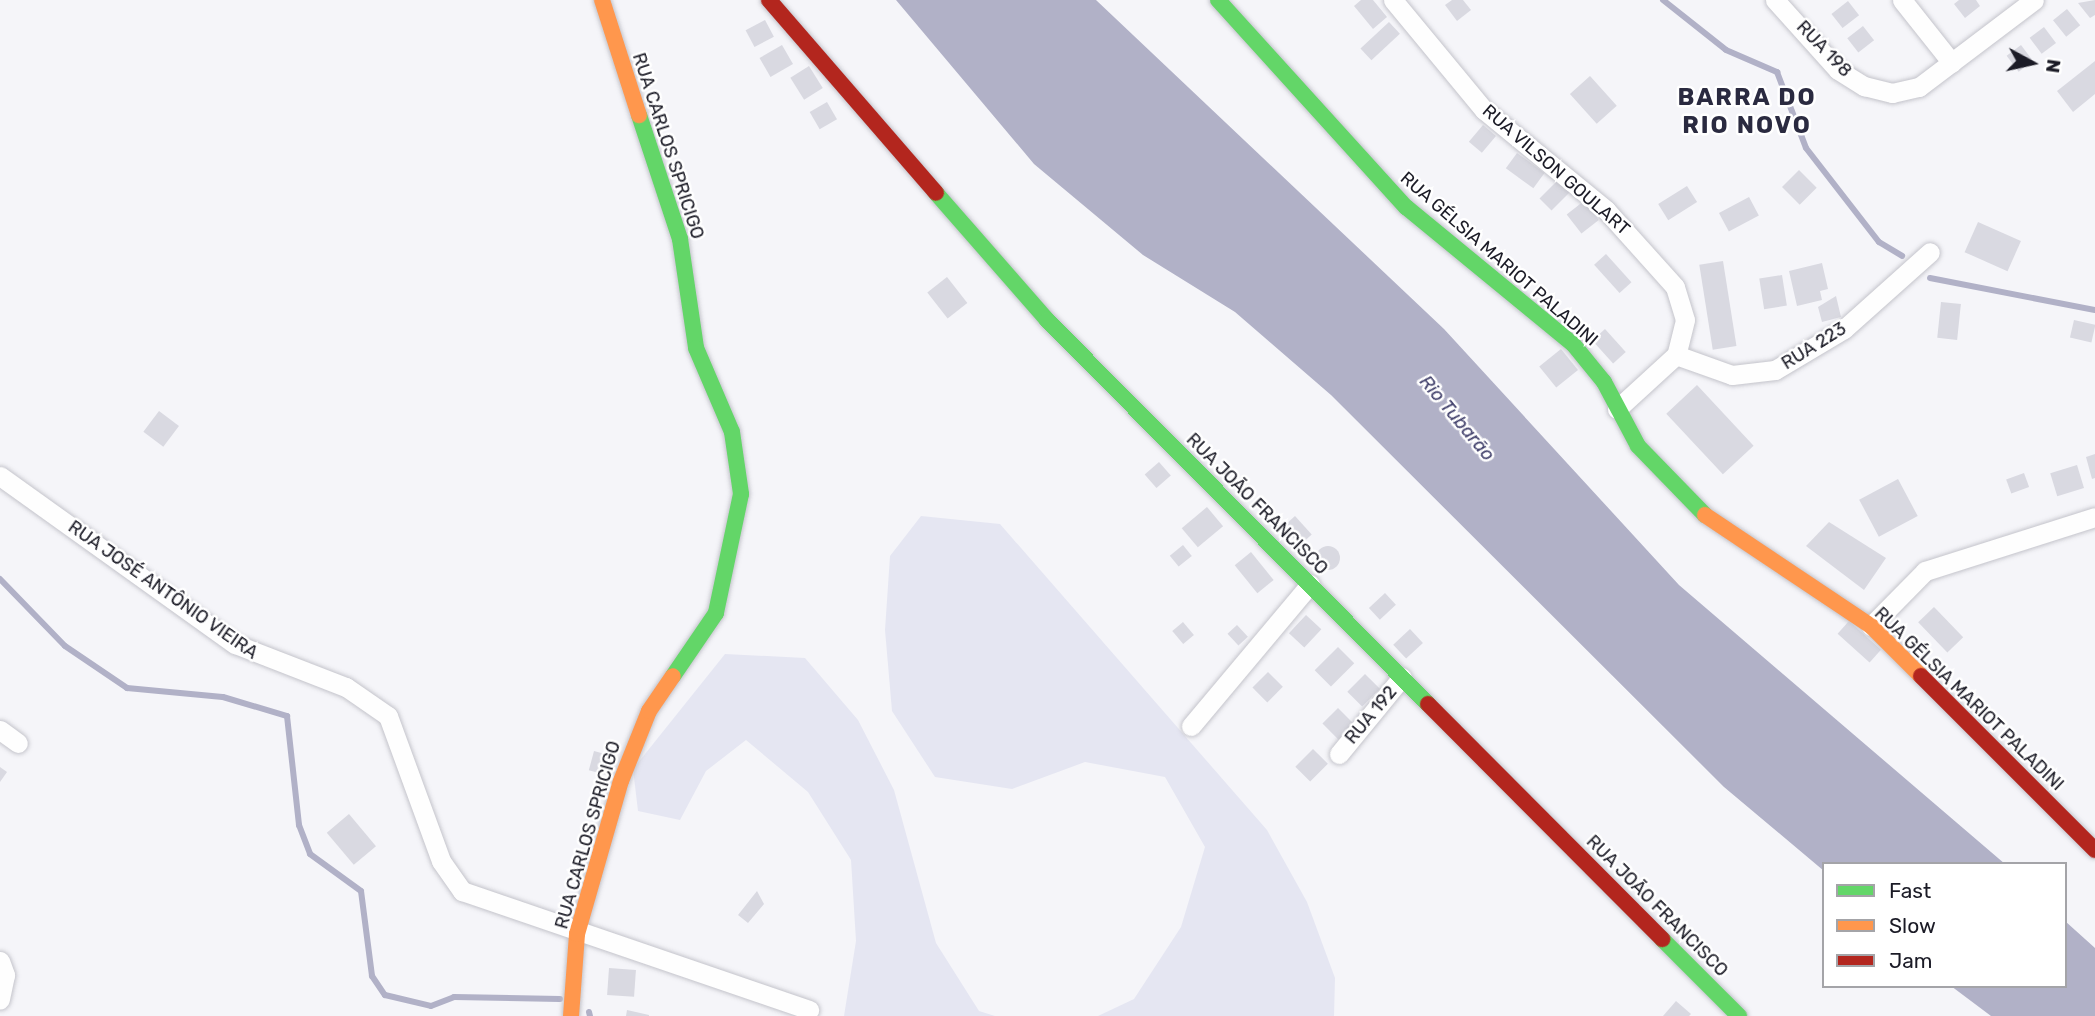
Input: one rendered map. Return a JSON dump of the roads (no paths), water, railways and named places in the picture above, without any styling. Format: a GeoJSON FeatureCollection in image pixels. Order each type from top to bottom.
{"type":"FeatureCollection","features":[{"type":"Feature","properties":{"kind":"street","name":"RUA CARLOS SPRICIGO"},"geometry":{"type":"LineString","coordinates":[[571,1016],[577,934],[636,740],[664,686],[716,613],[741,494],[732,432],[696,348],[680,239],[602,0]]}},
{"type":"Feature","properties":{"kind":"street","name":"RUA JOÃO FRANCISCO"},"geometry":{"type":"LineString","coordinates":[[769,0],[1047,320],[1739,1016]]}},
{"type":"Feature","properties":{"kind":"street","name":"RUA GÉLSIA MARIOT PALADINI"},"geometry":{"type":"LineString","coordinates":[[1218,0],[1406,207],[1573,344],[1617,409],[1638,446],[1689,504],[1871,626],[2095,850]]}},
{"type":"Feature","properties":{"kind":"street","name":"RUA VILSON GOULART"},"geometry":{"type":"LineString","coordinates":[[1393,0],[1484,110],[1592,198],[1660,266],[1683,305],[1684,336],[1676,355]]}},
{"type":"Feature","properties":{"kind":"street","name":"RUA 198"},"geometry":{"type":"LineString","coordinates":[[1775,0],[1839,70],[1878,92],[1919,87],[2034,0]]}},
{"type":"Feature","properties":{"kind":"street"},"geometry":{"type":"LineString","coordinates":[[1902,0],[1952,63]]}},
{"type":"Feature","properties":{"kind":"street","name":"RUA 223"},"geometry":{"type":"LineString","coordinates":[[1676,355],[1732,375],[1775,370],[1844,329],[1930,252]]}},
{"type":"Feature","properties":{"kind":"street"},"geometry":{"type":"LineString","coordinates":[[1617,409],[1676,355]]}},
{"type":"Feature","properties":{"kind":"street","name":"RUA JOSÉ ANTÔNIO VIEIRA"},"geometry":{"type":"LineString","coordinates":[[0,476],[235,644],[368,698],[401,737],[449,876],[473,898],[542,917],[577,934],[809,1010]]}},
{"type":"Feature","properties":{"kind":"street"},"geometry":{"type":"LineString","coordinates":[[1871,626],[1925,571],[2095,517]]}},
{"type":"Feature","properties":{"kind":"street"},"geometry":{"type":"LineString","coordinates":[[1191,726],[1310,584]]}},
{"type":"Feature","properties":{"kind":"street","name":"RUA 192"},"geometry":{"type":"LineString","coordinates":[[1339,754],[1402,677]]}},
{"type":"Feature","properties":{"kind":"street"},"geometry":{"type":"LineString","coordinates":[[0,730],[18,743]]}},
{"type":"Feature","properties":{"kind":"street"},"geometry":{"type":"LineString","coordinates":[[0,961],[5,975],[0,999]]}},
{"type":"Feature","properties":{"kind":"water","name":"Rio Tubarão"},"geometry":{"type":"Polygon","coordinates":[[[896,0],[1096,0],[1444,329],[1679,585],[2003,862],[1822,862],[1822,869],[1724,787],[1331,395],[1235,312],[1143,255],[1034,164],[896,0]]]}},
{"type":"Feature","properties":{"kind":"water"},"geometry":{"type":"Polygon","coordinates":[[[2067,923],[2095,948],[2095,1016],[1991,1016],[1954,988],[2067,988],[2067,923]]]}},
{"type":"Feature","properties":{"kind":"waterway"},"geometry":{"type":"LineString","coordinates":[[1663,0],[1726,50],[1777,72],[1806,148],[1879,242],[1902,256]]}},
{"type":"Feature","properties":{"kind":"waterway"},"geometry":{"type":"LineString","coordinates":[[1930,278],[2095,310]]}},
{"type":"Feature","properties":{"kind":"waterway"},"geometry":{"type":"LineString","coordinates":[[0,579],[65,646],[127,688],[223,697],[287,716],[299,825],[310,854],[361,891],[372,976],[385,995],[431,1006],[454,997],[560,999]]}},
{"type":"Feature","properties":{"kind":"waterway"},"geometry":{"type":"LineString","coordinates":[[589,1012],[590,1016]]}},
{"type":"Feature","properties":{"kind":"district","name":"BARRA DO RIO NOVO"},"geometry":{"type":"Point","coordinates":[1747,112]}}]}
